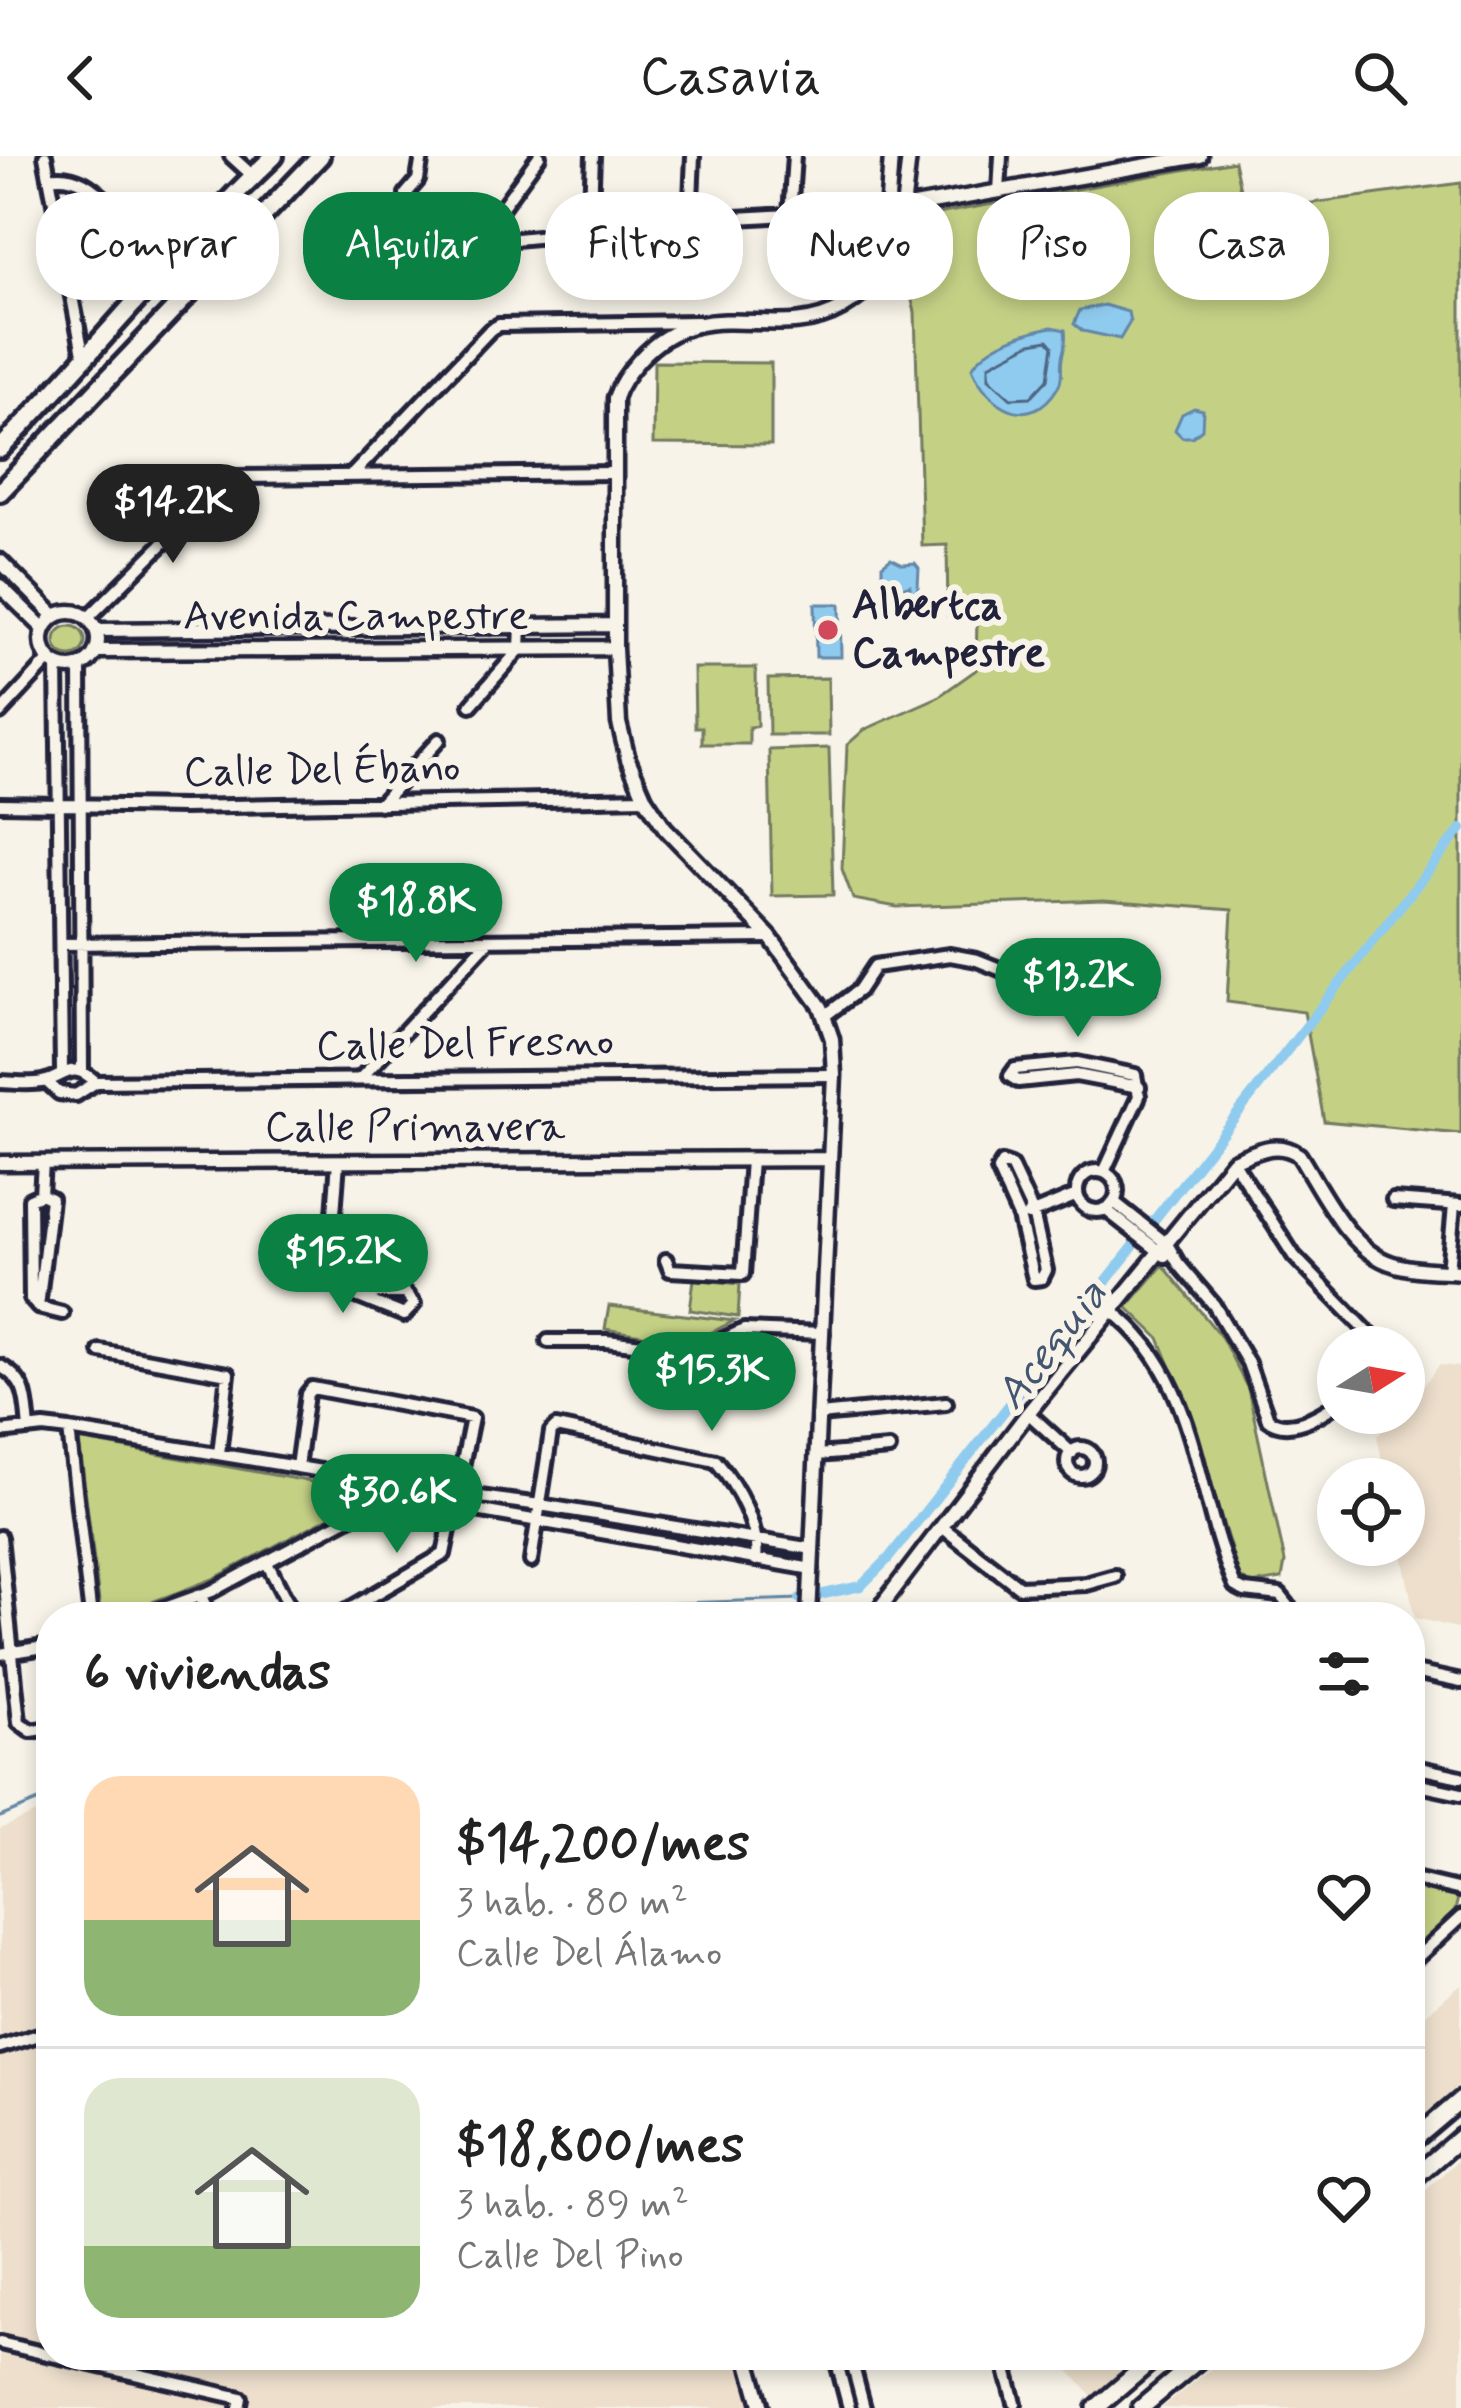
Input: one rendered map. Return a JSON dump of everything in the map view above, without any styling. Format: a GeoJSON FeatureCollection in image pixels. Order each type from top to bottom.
{"type":"FeatureCollection","features":[{"type":"Feature","properties":{"kind":"main road"},"geometry":{"type":"LineString","coordinates":[[0,449],[84,363],[183,246],[278,156]]}},
{"type":"Feature","properties":{"kind":"main road"},"geometry":{"type":"LineString","coordinates":[[278,156],[284,176],[297,179]]}},
{"type":"Feature","properties":{"kind":"main road"},"geometry":{"type":"LineString","coordinates":[[279,198],[320,156]]}},
{"type":"Feature","properties":{"kind":"main road"},"geometry":{"type":"LineString","coordinates":[[254,177],[263,192]]}},
{"type":"Feature","properties":{"kind":"main road"},"geometry":{"type":"LineString","coordinates":[[0,492],[182,300]]}},
{"type":"Feature","properties":{"kind":"main road"},"geometry":{"type":"LineString","coordinates":[[1425,2130],[1461,2100]]}},
{"type":"Feature","properties":{"kind":"main road"},"geometry":{"type":"LineString","coordinates":[[1425,2168],[1461,2137]]}},
{"type":"Feature","properties":{"kind":"main road"},"geometry":{"type":"LineString","coordinates":[[1096,2408],[1140,2370]]}},
{"type":"Feature","properties":{"kind":"main road"},"geometry":{"type":"LineString","coordinates":[[1141,2408],[1186,2370]]}},
{"type":"Feature","properties":{"kind":"street"},"geometry":{"type":"LineString","coordinates":[[45,156],[84,363]]}},
{"type":"Feature","properties":{"kind":"street"},"geometry":{"type":"LineString","coordinates":[[231,156],[254,177]]}},
{"type":"Feature","properties":{"kind":"street"},"geometry":{"type":"LineString","coordinates":[[408,192],[418,180],[422,156]]}},
{"type":"Feature","properties":{"kind":"street"},"geometry":{"type":"LineString","coordinates":[[513,192],[539,156]]}},
{"type":"Feature","properties":{"kind":"street"},"geometry":{"type":"LineString","coordinates":[[592,192],[593,156]]}},
{"type":"Feature","properties":{"kind":"street"},"geometry":{"type":"LineString","coordinates":[[691,192],[693,156]]}},
{"type":"Feature","properties":{"kind":"street"},"geometry":{"type":"LineString","coordinates":[[792,192],[794,156]]}},
{"type":"Feature","properties":{"kind":"street"},"geometry":{"type":"LineString","coordinates":[[889,192],[891,156]]}},
{"type":"Feature","properties":{"kind":"street"},"geometry":{"type":"LineString","coordinates":[[905,192],[909,156]]}},
{"type":"Feature","properties":{"kind":"street"},"geometry":{"type":"LineString","coordinates":[[1001,156],[999,192],[1106,166],[1200,156]]}},
{"type":"Feature","properties":{"kind":"street"},"geometry":{"type":"LineString","coordinates":[[49,178],[79,178],[95,192]]}},
{"type":"Feature","properties":{"kind":"street"},"geometry":{"type":"LineString","coordinates":[[352,476],[490,330],[500,325],[796,320],[838,310],[855,300]]}},
{"type":"Feature","properties":{"kind":"street"},"geometry":{"type":"LineString","coordinates":[[697,322],[653,344],[619,386],[615,398],[619,723],[645,798],[702,870],[770,938],[826,1015],[834,1075],[810,1602]]}},
{"type":"Feature","properties":{"kind":"street"},"geometry":{"type":"LineString","coordinates":[[92,624],[230,480],[615,473]]}},
{"type":"Feature","properties":{"kind":"street"},"geometry":{"type":"LineString","coordinates":[[0,561],[55,616]]}},
{"type":"Feature","properties":{"kind":"street"},"geometry":{"type":"LineString","coordinates":[[0,586],[44,629]]}},
{"type":"Feature","properties":{"kind":"street"},"geometry":{"type":"LineString","coordinates":[[62,1071],[61,805],[53,662],[43,645],[44,629],[55,616],[71,611],[92,624],[96,651],[80,666],[82,1072]]}},
{"type":"Feature","properties":{"kind":"street","name":"Avenida Campestre"},"geometry":{"type":"LineString","coordinates":[[92,624],[164,629],[615,625]]}},
{"type":"Feature","properties":{"kind":"street"},"geometry":{"type":"LineString","coordinates":[[470,705],[520,649],[521,625]]}},
{"type":"Feature","properties":{"kind":"street"},"geometry":{"type":"LineString","coordinates":[[476,650],[478,626]]}},
{"type":"Feature","properties":{"kind":"street"},"geometry":{"type":"LineString","coordinates":[[304,628],[304,650]]}},
{"type":"Feature","properties":{"kind":"street"},"geometry":{"type":"LineString","coordinates":[[163,651],[164,629]]}},
{"type":"Feature","properties":{"kind":"street","name":"Avenida Campestre"},"geometry":{"type":"LineString","coordinates":[[96,651],[616,648]]}},
{"type":"Feature","properties":{"kind":"street"},"geometry":{"type":"LineString","coordinates":[[53,662],[80,666]]}},
{"type":"Feature","properties":{"kind":"street"},"geometry":{"type":"LineString","coordinates":[[0,712],[53,662]]}},
{"type":"Feature","properties":{"kind":"street"},"geometry":{"type":"LineString","coordinates":[[380,805],[439,740]]}},
{"type":"Feature","properties":{"kind":"street","name":"Calle Del Ébano"},"geometry":{"type":"LineString","coordinates":[[0,805],[380,805],[645,798]]}},
{"type":"Feature","properties":{"kind":"street"},"geometry":{"type":"LineString","coordinates":[[62,944],[770,938]]}},
{"type":"Feature","properties":{"kind":"street"},"geometry":{"type":"LineString","coordinates":[[360,1079],[488,941]]}},
{"type":"Feature","properties":{"kind":"street"},"geometry":{"type":"LineString","coordinates":[[826,1015],[859,989],[875,966],[936,956],[992,965],[1056,1003],[1150,986]]}},
{"type":"Feature","properties":{"kind":"street"},"geometry":{"type":"LineString","coordinates":[[1077,1069],[1018,1082],[1010,1076],[1015,1069],[1045,1063],[1077,1069],[1139,1087],[1104,1172]]}},
{"type":"Feature","properties":{"kind":"street"},"geometry":{"type":"LineString","coordinates":[[46,1082],[62,1071],[82,1072],[96,1082]]}},
{"type":"Feature","properties":{"kind":"street","name":"Calle Del Fresno"},"geometry":{"type":"LineString","coordinates":[[0,1082],[46,1082],[59,1093],[76,1095],[96,1082],[834,1075]]}},
{"type":"Feature","properties":{"kind":"street"},"geometry":{"type":"LineString","coordinates":[[885,1602],[1159,1245],[1233,1161],[1273,1146],[1289,1148],[1299,1155],[1345,1225],[1373,1254],[1401,1267],[1456,1271]]}},
{"type":"Feature","properties":{"kind":"street","name":"Calle Primavera"},"geometry":{"type":"LineString","coordinates":[[0,1163],[830,1159]]}},
{"type":"Feature","properties":{"kind":"street"},"geometry":{"type":"LineString","coordinates":[[666,1260],[670,1270],[743,1274],[751,1160]]}},
{"type":"Feature","properties":{"kind":"street"},"geometry":{"type":"LineString","coordinates":[[338,1161],[326,1273],[349,1293],[404,1315],[414,1304],[406,1293],[349,1293]]}},
{"type":"Feature","properties":{"kind":"street"},"geometry":{"type":"LineString","coordinates":[[1233,1161],[1294,1256],[1362,1326]]}},
{"type":"Feature","properties":{"kind":"street"},"geometry":{"type":"LineString","coordinates":[[43,1163],[41,1194],[30,1199],[31,1299],[38,1307],[62,1313]]}},
{"type":"Feature","properties":{"kind":"street"},"geometry":{"type":"LineString","coordinates":[[1002,1163],[1011,1166],[1033,1213],[1046,1270],[1042,1278],[1034,1279],[1019,1217],[998,1170],[1002,1163]]}},
{"type":"Feature","properties":{"kind":"street"},"geometry":{"type":"LineString","coordinates":[[1078,1196],[1083,1176],[1104,1172]]}},
{"type":"Feature","properties":{"kind":"street"},"geometry":{"type":"LineString","coordinates":[[1104,1172],[1116,1184],[1110,1205]]}},
{"type":"Feature","properties":{"kind":"street"},"geometry":{"type":"LineString","coordinates":[[1078,1196],[1089,1209],[1110,1205]]}},
{"type":"Feature","properties":{"kind":"street"},"geometry":{"type":"LineString","coordinates":[[1019,1217],[1078,1196]]}},
{"type":"Feature","properties":{"kind":"street"},"geometry":{"type":"LineString","coordinates":[[1394,1200],[1457,1205],[1456,1271]]}},
{"type":"Feature","properties":{"kind":"street"},"geometry":{"type":"LineString","coordinates":[[1110,1205],[1178,1263],[1233,1334],[1274,1424],[1288,1426],[1317,1413]]}},
{"type":"Feature","properties":{"kind":"street"},"geometry":{"type":"LineString","coordinates":[[1456,1271],[1461,1262]]}},
{"type":"Feature","properties":{"kind":"street"},"geometry":{"type":"LineString","coordinates":[[1111,1310],[1143,1336],[1166,1370],[1234,1586],[1280,1595],[1286,1602]]}},
{"type":"Feature","properties":{"kind":"street"},"geometry":{"type":"LineString","coordinates":[[548,1341],[606,1341],[697,1351],[744,1330],[823,1333]]}},
{"type":"Feature","properties":{"kind":"street"},"geometry":{"type":"LineString","coordinates":[[100,1351],[228,1374],[219,1454]]}},
{"type":"Feature","properties":{"kind":"street"},"geometry":{"type":"LineString","coordinates":[[0,1366],[24,1387],[29,1429]]}},
{"type":"Feature","properties":{"kind":"street"},"geometry":{"type":"LineString","coordinates":[[297,1467],[307,1394],[312,1388],[470,1416],[447,1550],[441,1558],[363,1602]]}},
{"type":"Feature","properties":{"kind":"street"},"geometry":{"type":"LineString","coordinates":[[819,1414],[946,1403]]}},
{"type":"Feature","properties":{"kind":"street"},"geometry":{"type":"LineString","coordinates":[[1028,1413],[1072,1453]]}},
{"type":"Feature","properties":{"kind":"street"},"geometry":{"type":"LineString","coordinates":[[531,1561],[551,1432],[556,1427],[710,1458],[729,1480],[758,1540],[756,1559]]}},
{"type":"Feature","properties":{"kind":"street"},"geometry":{"type":"LineString","coordinates":[[69,1430],[90,1602]]}},
{"type":"Feature","properties":{"kind":"street"},"geometry":{"type":"LineString","coordinates":[[0,1432],[69,1430],[297,1467],[406,1486],[441,1496],[456,1508],[812,1569]]}},
{"type":"Feature","properties":{"kind":"street"},"geometry":{"type":"LineString","coordinates":[[817,1455],[889,1449]]}},
{"type":"Feature","properties":{"kind":"street"},"geometry":{"type":"LineString","coordinates":[[182,1602],[267,1563],[406,1486]]}},
{"type":"Feature","properties":{"kind":"street"},"geometry":{"type":"LineString","coordinates":[[441,1496],[458,1493],[813,1549]]}},
{"type":"Feature","properties":{"kind":"street"},"geometry":{"type":"LineString","coordinates":[[942,1527],[1019,1587],[1086,1584],[1115,1576]]}},
{"type":"Feature","properties":{"kind":"street"},"geometry":{"type":"LineString","coordinates":[[0,1537],[7,1653],[19,1723],[36,1730]]}},
{"type":"Feature","properties":{"kind":"street"},"geometry":{"type":"LineString","coordinates":[[267,1563],[288,1602]]}},
{"type":"Feature","properties":{"kind":"street"},"geometry":{"type":"LineString","coordinates":[[201,1595],[204,1602]]}},
{"type":"Feature","properties":{"kind":"street"},"geometry":{"type":"LineString","coordinates":[[1425,1674],[1461,1682]]}},
{"type":"Feature","properties":{"kind":"street"},"geometry":{"type":"LineString","coordinates":[[1425,1769],[1461,1777]]}},
{"type":"Feature","properties":{"kind":"street"},"geometry":{"type":"LineString","coordinates":[[1425,1787],[1461,1794]]}},
{"type":"Feature","properties":{"kind":"street"},"geometry":{"type":"LineString","coordinates":[[1425,1882],[1461,1890]]}},
{"type":"Feature","properties":{"kind":"street"},"geometry":{"type":"LineString","coordinates":[[1425,1950],[1461,1917]]}},
{"type":"Feature","properties":{"kind":"street"},"geometry":{"type":"LineString","coordinates":[[0,2047],[36,2036]]}},
{"type":"Feature","properties":{"kind":"street"},"geometry":{"type":"LineString","coordinates":[[0,2343],[36,2351]]}},
{"type":"Feature","properties":{"kind":"street"},"geometry":{"type":"LineString","coordinates":[[110,2370],[240,2403]]}},
{"type":"Feature","properties":{"kind":"street"},"geometry":{"type":"LineString","coordinates":[[751,2370],[762,2408]]}},
{"type":"Feature","properties":{"kind":"street"},"geometry":{"type":"LineString","coordinates":[[839,2370],[849,2408]]}},
{"type":"Feature","properties":{"kind":"street"},"geometry":{"type":"LineString","coordinates":[[854,2370],[864,2408]]}},
{"type":"Feature","properties":{"kind":"street"},"geometry":{"type":"LineString","coordinates":[[1006,2370],[1015,2403]]}},
{"type":"Feature","properties":{"kind":"shaded area"},"geometry":{"type":"Polygon","coordinates":[[[1439,1365],[1461,1367],[1461,1629],[1425,1620],[1425,1602],[1412,1602],[1404,1566],[1425,1566],[1425,1458],[1382,1458],[1377,1436],[1425,1434],[1425,1384],[1439,1365]]]}},
{"type":"Feature","properties":{"kind":"shaded area"},"geometry":{"type":"Polygon","coordinates":[[[36,1813],[36,2370],[744,2370],[753,2408],[0,2408],[0,1829],[36,1813]]]}},
{"type":"Feature","properties":{"kind":"shaded area"},"geometry":{"type":"Polygon","coordinates":[[[1461,1984],[1461,2084],[1425,2114],[1425,2015],[1461,1984]]]}},
{"type":"Feature","properties":{"kind":"shaded area"},"geometry":{"type":"Polygon","coordinates":[[[1461,2157],[1461,2408],[1162,2408],[1209,2370],[1425,2370],[1425,2190],[1461,2157]]]}},
{"type":"Feature","properties":{"kind":"shaded area"},"geometry":{"type":"Polygon","coordinates":[[[1069,2370],[1124,2370],[1092,2396],[1069,2370]]]}},
{"type":"Feature","properties":{"kind":"green space"},"geometry":{"type":"Polygon","coordinates":[[[1234,161],[1241,192],[1154,192],[1154,300],[1329,300],[1329,201],[1461,183],[1461,1134],[1324,1121],[1304,1012],[1227,1002],[1232,910],[1104,900],[897,907],[853,899],[842,869],[847,745],[864,730],[938,697],[976,670],[977,616],[948,616],[947,545],[922,546],[912,300],[953,300],[953,211],[977,207],[977,300],[1130,300],[1130,192],[1061,192],[1234,161]]]}},
{"type":"Feature","properties":{"kind":"green space"},"geometry":{"type":"Polygon","coordinates":[[[654,362],[771,363],[771,445],[653,444],[654,362]]]}},
{"type":"Feature","properties":{"kind":"green space"},"geometry":{"type":"Polygon","coordinates":[[[70,626],[85,641],[70,656],[55,641],[70,626]]]}},
{"type":"Feature","properties":{"kind":"green space"},"geometry":{"type":"Polygon","coordinates":[[[694,668],[756,668],[757,726],[749,727],[749,744],[702,744],[702,727],[695,727],[694,668]]]}},
{"type":"Feature","properties":{"kind":"green space"},"geometry":{"type":"Polygon","coordinates":[[[828,678],[829,735],[769,735],[768,679],[828,678]]]}},
{"type":"Feature","properties":{"kind":"green space"},"geometry":{"type":"Polygon","coordinates":[[[829,748],[833,895],[772,896],[769,750],[829,748]]]}},
{"type":"Feature","properties":{"kind":"green space"},"geometry":{"type":"Polygon","coordinates":[[[1163,1265],[1222,1338],[1248,1389],[1285,1562],[1282,1579],[1252,1584],[1240,1578],[1185,1402],[1159,1338],[1127,1307],[1163,1265]]]}},
{"type":"Feature","properties":{"kind":"green space"},"geometry":{"type":"Polygon","coordinates":[[[694,1279],[740,1284],[738,1317],[690,1310],[694,1279]]]}},
{"type":"Feature","properties":{"kind":"green space"},"geometry":{"type":"Polygon","coordinates":[[[609,1306],[734,1321],[690,1343],[605,1329],[609,1306]]]}},
{"type":"Feature","properties":{"kind":"green space"},"geometry":{"type":"Polygon","coordinates":[[[79,1440],[374,1493],[213,1579],[152,1602],[99,1602],[79,1440]]]}},
{"type":"Feature","properties":{"kind":"green space"},"geometry":{"type":"Polygon","coordinates":[[[1425,1890],[1458,1898],[1454,1914],[1425,1939],[1425,1890]]]}},
{"type":"Feature","properties":{"kind":"water"},"geometry":{"type":"Polygon","coordinates":[[[1104,305],[1128,312],[1130,322],[1120,339],[1083,331],[1074,324],[1080,310],[1104,305]]]}},
{"type":"Feature","properties":{"kind":"water"},"geometry":{"type":"Polygon","coordinates":[[[1052,327],[1066,334],[1061,380],[1047,401],[1023,412],[988,394],[972,368],[979,360],[1019,336],[1052,327]]]}},
{"type":"Feature","properties":{"kind":"water"},"geometry":{"type":"Polygon","coordinates":[[[1194,408],[1203,410],[1202,429],[1192,437],[1182,437],[1175,430],[1182,414],[1194,408]]]}},
{"type":"Feature","properties":{"kind":"water"},"geometry":{"type":"Polygon","coordinates":[[[891,558],[919,568],[917,605],[925,608],[924,613],[911,612],[910,585],[899,589],[882,584],[882,565],[891,558]]]}},
{"type":"Feature","properties":{"kind":"water","name":"Albertca Campestre"},"geometry":{"type":"Polygon","coordinates":[[[815,604],[840,604],[841,657],[816,657],[815,604]]]}},
{"type":"Feature","properties":{"kind":"waterway","name":"Acequia"},"geometry":{"type":"LineString","coordinates":[[800,1599],[861,1586],[888,1559],[1461,829]]}},
{"type":"Feature","properties":{"kind":"waterway","name":"Acequia"},"geometry":{"type":"LineString","coordinates":[[709,1602],[800,1599]]}},
{"type":"Feature","properties":{"kind":"waterway","name":"Acequia"},"geometry":{"type":"LineString","coordinates":[[0,1817],[36,1802]]}},
{"type":"Feature","properties":{"kind":"place","name":"Albertca Campestre"},"geometry":{"type":"Point","coordinates":[828,630]}}]}
